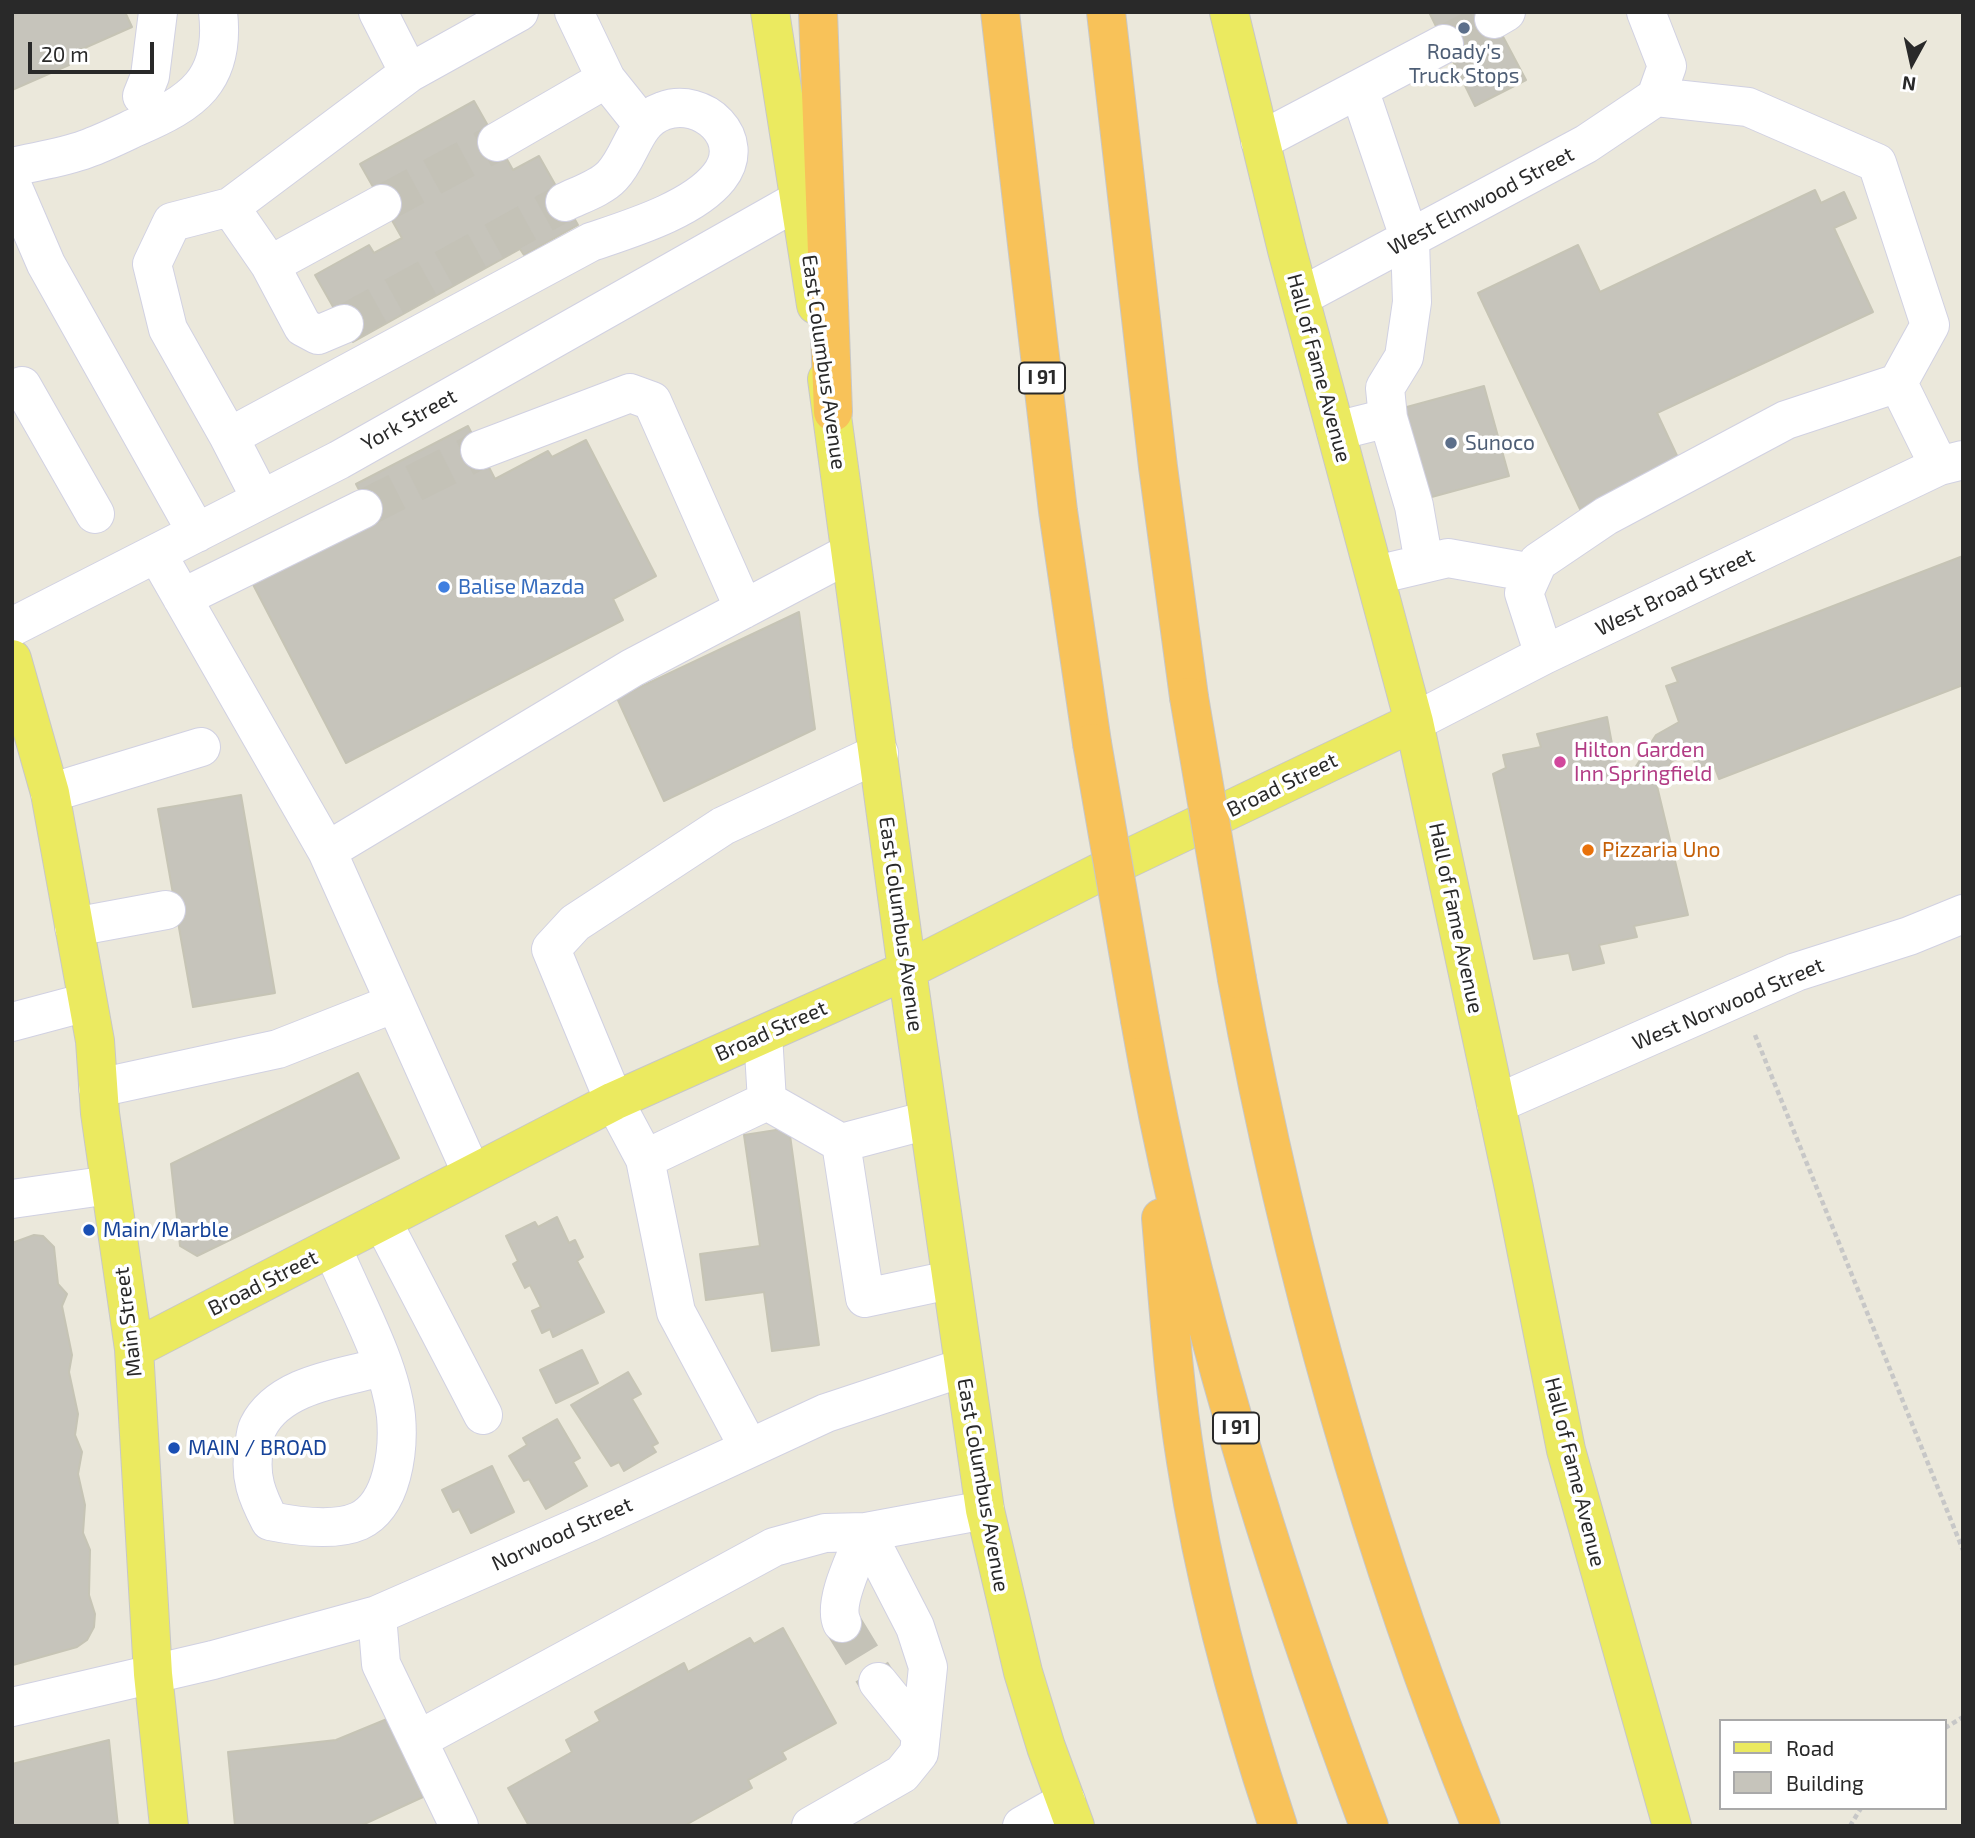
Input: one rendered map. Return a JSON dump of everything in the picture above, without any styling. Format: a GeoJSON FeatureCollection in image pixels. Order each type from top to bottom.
{"type":"FeatureCollection","features":[{"type":"Feature","properties":{"kind":"highway"},"geometry":{"type":"LineString","coordinates":[[818,12],[833,412]]}},
{"type":"Feature","properties":{"kind":"highway","name":"I 91"},"geometry":{"type":"LineString","coordinates":[[1000,12],[1057,498],[1092,743],[1149,1076],[1185,1237],[1226,1394],[1272,1552],[1368,1826]]}},
{"type":"Feature","properties":{"kind":"highway"},"geometry":{"type":"LineString","coordinates":[[1106,12],[1158,467],[1189,697],[1237,979],[1281,1187],[1325,1358],[1366,1498],[1404,1614],[1481,1826]]}},
{"type":"Feature","properties":{"kind":"highway"},"geometry":{"type":"LineString","coordinates":[[1149,1076],[1185,1459],[1215,1616],[1278,1826]]}},
{"type":"Feature","properties":{"kind":"main road","name":"East Columbus Avenue"},"geometry":{"type":"LineString","coordinates":[[770,12],[833,412],[906,970],[985,1510],[1023,1672],[1071,1814]]}},
{"type":"Feature","properties":{"kind":"main road","name":"Hall of Fame Avenue"},"geometry":{"type":"LineString","coordinates":[[1229,12],[1300,297],[1414,723],[1496,1104],[1566,1450],[1672,1826]]}},
{"type":"Feature","properties":{"kind":"main road","name":"Main Street"},"geometry":{"type":"LineString","coordinates":[[12,659],[22,726],[50,793],[95,1041],[110,1185],[134,1349],[153,1674],[169,1826]]}},
{"type":"Feature","properties":{"kind":"main road","name":"Broad Street"},"geometry":{"type":"LineString","coordinates":[[134,1349],[614,1101],[906,970],[1108,868],[1414,723]]}},
{"type":"Feature","properties":{"kind":"street"},"geometry":{"type":"LineString","coordinates":[[142,96],[150,76],[158,12]]}},
{"type":"Feature","properties":{"kind":"street"},"geometry":{"type":"LineString","coordinates":[[17,172],[71,130],[172,82],[190,62],[194,33],[192,12]]}},
{"type":"Feature","properties":{"kind":"street"},"geometry":{"type":"LineString","coordinates":[[17,172],[85,150],[172,112],[195,96],[211,75],[219,46],[218,12]]}},
{"type":"Feature","properties":{"kind":"street"},"geometry":{"type":"LineString","coordinates":[[378,12],[409,73]]}},
{"type":"Feature","properties":{"kind":"street"},"geometry":{"type":"LineString","coordinates":[[261,499],[168,329],[152,264],[172,222],[230,207],[409,73],[520,12]]}},
{"type":"Feature","properties":{"kind":"street"},"geometry":{"type":"LineString","coordinates":[[574,12],[606,79],[642,124]]}},
{"type":"Feature","properties":{"kind":"street"},"geometry":{"type":"LineString","coordinates":[[1544,654],[1524,593],[1538,562],[1606,516],[1786,420],[1898,383],[1930,325],[1877,163],[1748,107],[1656,97],[1667,66],[1646,12]]}},
{"type":"Feature","properties":{"kind":"street"},"geometry":{"type":"LineString","coordinates":[[1260,141],[1444,44]]}},
{"type":"Feature","properties":{"kind":"street"},"geometry":{"type":"LineString","coordinates":[[497,142],[606,79]]}},
{"type":"Feature","properties":{"kind":"street"},"geometry":{"type":"LineString","coordinates":[[1359,89],[1410,240],[1412,302],[1404,357],[1385,388],[1388,418],[1414,506],[1424,563]]}},
{"type":"Feature","properties":{"kind":"street","name":"West Elmwood Street"},"geometry":{"type":"LineString","coordinates":[[1300,297],[1586,144],[1656,97]]}},
{"type":"Feature","properties":{"kind":"street"},"geometry":{"type":"LineString","coordinates":[[229,437],[590,242],[640,225],[704,192],[721,175],[728,153],[726,134],[712,117],[694,108],[664,110],[642,124],[631,148],[611,178],[565,202]]}},
{"type":"Feature","properties":{"kind":"street"},"geometry":{"type":"LineString","coordinates":[[17,172],[46,264],[197,533]]}},
{"type":"Feature","properties":{"kind":"street","name":"York Street"},"geometry":{"type":"LineString","coordinates":[[12,627],[339,460],[799,200]]}},
{"type":"Feature","properties":{"kind":"street"},"geometry":{"type":"LineString","coordinates":[[270,265],[382,204]]}},
{"type":"Feature","properties":{"kind":"street"},"geometry":{"type":"LineString","coordinates":[[230,207],[270,265],[303,327],[318,335],[344,324]]}},
{"type":"Feature","properties":{"kind":"street"},"geometry":{"type":"LineString","coordinates":[[16,381],[95,514]]}},
{"type":"Feature","properties":{"kind":"street"},"geometry":{"type":"LineString","coordinates":[[1898,383],[1951,463]]}},
{"type":"Feature","properties":{"kind":"street"},"geometry":{"type":"LineString","coordinates":[[480,450],[630,393],[652,401],[744,609]]}},
{"type":"Feature","properties":{"kind":"street"},"geometry":{"type":"LineString","coordinates":[[1336,431],[1388,418]]}},
{"type":"Feature","properties":{"kind":"street","name":"West Broad Street"},"geometry":{"type":"LineString","coordinates":[[1414,723],[1544,654],[1951,463]]}},
{"type":"Feature","properties":{"kind":"street"},"geometry":{"type":"LineString","coordinates":[[182,598],[362,509]]}},
{"type":"Feature","properties":{"kind":"street"},"geometry":{"type":"LineString","coordinates":[[327,851],[632,668],[850,553]]}},
{"type":"Feature","properties":{"kind":"street"},"geometry":{"type":"LineString","coordinates":[[157,554],[327,851],[472,1174]]}},
{"type":"Feature","properties":{"kind":"street"},"geometry":{"type":"LineString","coordinates":[[1376,575],[1448,558],[1533,573]]}},
{"type":"Feature","properties":{"kind":"street"},"geometry":{"type":"LineString","coordinates":[[50,793],[201,747]]}},
{"type":"Feature","properties":{"kind":"street"},"geometry":{"type":"LineString","coordinates":[[749,1448],[676,1312],[645,1159],[614,1101],[551,950],[575,923],[723,826],[878,753]]}},
{"type":"Feature","properties":{"kind":"street"},"geometry":{"type":"LineString","coordinates":[[74,927],[166,910]]}},
{"type":"Feature","properties":{"kind":"street","name":"West Norwood Street"},"geometry":{"type":"LineString","coordinates":[[1496,1104],[1796,972],[1909,936],[1963,914]]}},
{"type":"Feature","properties":{"kind":"street"},"geometry":{"type":"LineString","coordinates":[[12,1022],[87,1002]]}},
{"type":"Feature","properties":{"kind":"street"},"geometry":{"type":"LineString","coordinates":[[98,1088],[278,1049],[395,1003]]}},
{"type":"Feature","properties":{"kind":"street"},"geometry":{"type":"LineString","coordinates":[[763,1035],[767,1101]]}},
{"type":"Feature","properties":{"kind":"street"},"geometry":{"type":"LineString","coordinates":[[645,1159],[767,1101]]}},
{"type":"Feature","properties":{"kind":"street"},"geometry":{"type":"LineString","coordinates":[[767,1101],[841,1143],[928,1120]]}},
{"type":"Feature","properties":{"kind":"street"},"geometry":{"type":"LineString","coordinates":[[841,1143],[865,1298],[950,1280]]}},
{"type":"Feature","properties":{"kind":"street"},"geometry":{"type":"LineString","coordinates":[[12,1199],[110,1185]]}},
{"type":"Feature","properties":{"kind":"street"},"geometry":{"type":"LineString","coordinates":[[382,1221],[483,1415]]}},
{"type":"Feature","properties":{"kind":"street"},"geometry":{"type":"LineString","coordinates":[[331,1247],[382,1367],[396,1416],[393,1458],[386,1496],[359,1521],[310,1529],[270,1521],[254,1490],[253,1454],[258,1427],[279,1403],[305,1388],[382,1367]]}},
{"type":"Feature","properties":{"kind":"street","name":"Norwood Street"},"geometry":{"type":"LineString","coordinates":[[12,1707],[153,1674],[377,1615],[590,1522],[827,1413],[962,1367]]}},
{"type":"Feature","properties":{"kind":"street"},"geometry":{"type":"LineString","coordinates":[[418,1740],[774,1548],[825,1533],[866,1532],[985,1510]]}},
{"type":"Feature","properties":{"kind":"street"},"geometry":{"type":"LineString","coordinates":[[842,1623],[838,1616],[841,1598],[866,1532]]}},
{"type":"Feature","properties":{"kind":"street"},"geometry":{"type":"LineString","coordinates":[[811,1826],[902,1774],[919,1753],[928,1667],[915,1627],[866,1532]]}},
{"type":"Feature","properties":{"kind":"street"},"geometry":{"type":"LineString","coordinates":[[377,1615],[381,1664],[459,1826]]}},
{"type":"Feature","properties":{"kind":"street"},"geometry":{"type":"LineString","coordinates":[[878,1682],[921,1735]]}},
{"type":"Feature","properties":{"kind":"street"},"geometry":{"type":"LineString","coordinates":[[1022,1826],[1071,1814]]}},
{"type":"Feature","properties":{"kind":"path"},"geometry":{"type":"LineString","coordinates":[[1740,997],[1963,1550]]}},
{"type":"Feature","properties":{"kind":"path"},"geometry":{"type":"LineString","coordinates":[[1947,1727],[1963,1717]]}},
{"type":"Feature","properties":{"kind":"path"},"geometry":{"type":"LineString","coordinates":[[1850,1826],[1860,1810]]}},
{"type":"Feature","properties":{"kind":"building"},"geometry":{"type":"Polygon","coordinates":[[[12,12],[125,12],[132,27],[71,54],[69,65],[12,90],[12,12]]]}},
{"type":"Feature","properties":{"kind":"building"},"geometry":{"type":"Polygon","coordinates":[[[1429,12],[1490,12],[1526,80],[1475,106],[1429,12]]]}},
{"type":"Feature","properties":{"kind":"building"},"geometry":{"type":"Polygon","coordinates":[[[474,101],[513,170],[539,156],[578,225],[524,255],[520,249],[353,342],[315,275],[369,245],[374,253],[402,238],[360,164],[474,101]]]}},
{"type":"Feature","properties":{"kind":"building"},"geometry":{"type":"Polygon","coordinates":[[[1815,190],[1821,203],[1844,192],[1856,218],[1834,228],[1873,312],[1657,413],[1680,462],[1580,509],[1478,293],[1578,245],[1600,292],[1815,190]]]}},
{"type":"Feature","properties":{"kind":"building"},"geometry":{"type":"Polygon","coordinates":[[[1484,386],[1509,476],[1417,501],[1392,411],[1484,386]]]}},
{"type":"Feature","properties":{"kind":"building","name":"Balise Mazda"},"geometry":{"type":"Polygon","coordinates":[[[468,426],[495,479],[548,451],[552,457],[586,440],[656,576],[613,599],[623,620],[346,763],[246,571],[368,507],[356,484],[468,426]]]}},
{"type":"Feature","properties":{"kind":"building","name":"Hilton Garden Inn Springfield"},"geometry":{"type":"Polygon","coordinates":[[[1963,556],[1963,685],[1719,779],[1713,763],[1697,769],[1692,753],[1672,761],[1657,786],[1688,915],[1634,926],[1637,937],[1599,945],[1604,963],[1573,970],[1569,953],[1534,959],[1493,774],[1506,768],[1503,755],[1541,747],[1537,734],[1607,717],[1617,771],[1633,771],[1656,735],[1679,722],[1666,686],[1678,682],[1672,668],[1963,556]]]}},
{"type":"Feature","properties":{"kind":"building"},"geometry":{"type":"Polygon","coordinates":[[[799,612],[815,729],[664,801],[617,698],[799,612]]]}},
{"type":"Feature","properties":{"kind":"building"},"geometry":{"type":"Polygon","coordinates":[[[241,795],[275,993],[193,1007],[158,809],[241,795]]]}},
{"type":"Feature","properties":{"kind":"building"},"geometry":{"type":"Polygon","coordinates":[[[358,1073],[399,1158],[197,1256],[180,1246],[171,1164],[358,1073]]]}},
{"type":"Feature","properties":{"kind":"building"},"geometry":{"type":"Polygon","coordinates":[[[789,1128],[819,1345],[772,1351],[764,1292],[706,1300],[700,1254],[760,1246],[744,1135],[789,1128]]]}},
{"type":"Feature","properties":{"kind":"building"},"geometry":{"type":"Polygon","coordinates":[[[557,1217],[569,1243],[575,1240],[583,1257],[577,1261],[604,1312],[553,1337],[550,1329],[542,1333],[532,1311],[541,1307],[530,1285],[525,1288],[513,1264],[518,1261],[506,1236],[535,1222],[538,1227],[557,1217]]]}},
{"type":"Feature","properties":{"kind":"building"},"geometry":{"type":"Polygon","coordinates":[[[34,1235],[43,1236],[54,1247],[58,1284],[67,1294],[62,1306],[72,1355],[69,1372],[78,1414],[75,1435],[82,1452],[78,1474],[85,1505],[83,1533],[90,1550],[89,1595],[95,1614],[94,1627],[87,1640],[77,1647],[13,1665],[12,1243],[34,1235]]]}},
{"type":"Feature","properties":{"kind":"building"},"geometry":{"type":"Polygon","coordinates":[[[582,1350],[598,1383],[556,1403],[540,1370],[582,1350]]]}},
{"type":"Feature","properties":{"kind":"building"},"geometry":{"type":"Polygon","coordinates":[[[628,1372],[641,1394],[632,1399],[658,1443],[652,1446],[656,1452],[624,1471],[619,1462],[611,1466],[571,1405],[628,1372]]]}},
{"type":"Feature","properties":{"kind":"building"},"geometry":{"type":"Polygon","coordinates":[[[557,1419],[580,1458],[573,1462],[587,1486],[546,1509],[529,1479],[524,1481],[509,1456],[527,1445],[523,1438],[557,1419]]]}},
{"type":"Feature","properties":{"kind":"building"},"geometry":{"type":"Polygon","coordinates":[[[492,1466],[514,1512],[471,1533],[459,1509],[453,1512],[442,1490],[492,1466]]]}},
{"type":"Feature","properties":{"kind":"building"},"geometry":{"type":"Polygon","coordinates":[[[783,1628],[836,1723],[782,1752],[786,1759],[748,1780],[752,1788],[684,1826],[529,1826],[508,1788],[572,1752],[566,1740],[600,1721],[595,1712],[684,1663],[688,1672],[750,1638],[754,1644],[783,1628]]]}},
{"type":"Feature","properties":{"kind":"building"},"geometry":{"type":"Polygon","coordinates":[[[387,1719],[423,1797],[360,1826],[235,1826],[228,1752],[336,1740],[387,1719]]]}},
{"type":"Feature","properties":{"kind":"building"},"geometry":{"type":"Polygon","coordinates":[[[109,1740],[118,1826],[12,1826],[12,1764],[109,1740]]]}},
{"type":"Feature","properties":{"kind":"tunnel"},"geometry":{"type":"LineString","coordinates":[[1444,44],[1494,19]]}},
{"type":"Feature","properties":{"kind":"tunnel"},"geometry":{"type":"LineString","coordinates":[[382,204],[497,142]]}},
{"type":"Feature","properties":{"kind":"tunnel"},"geometry":{"type":"LineString","coordinates":[[344,324],[565,202]]}},
{"type":"Feature","properties":{"kind":"tunnel"},"geometry":{"type":"LineString","coordinates":[[363,509],[480,450]]}},
{"type":"Feature","properties":{"kind":"tunnel"},"geometry":{"type":"LineString","coordinates":[[842,1623],[878,1682]]}},
{"type":"Feature","properties":{"kind":"place","name":"Roady's Truck Stops"},"geometry":{"type":"Point","coordinates":[1464,28]}},
{"type":"Feature","properties":{"kind":"place","name":"Sunoco"},"geometry":{"type":"Point","coordinates":[1451,443]}},
{"type":"Feature","properties":{"kind":"place","name":"Balise Mazda"},"geometry":{"type":"Point","coordinates":[444,587]}},
{"type":"Feature","properties":{"kind":"place","name":"Hilton Garden Inn Springfield"},"geometry":{"type":"Point","coordinates":[1560,762]}},
{"type":"Feature","properties":{"kind":"place","name":"Pizzaria Uno"},"geometry":{"type":"Point","coordinates":[1588,850]}},
{"type":"Feature","properties":{"kind":"place","name":"Main/Marble"},"geometry":{"type":"Point","coordinates":[89,1230]}},
{"type":"Feature","properties":{"kind":"place","name":"MAIN / BROAD"},"geometry":{"type":"Point","coordinates":[174,1448]}}]}
